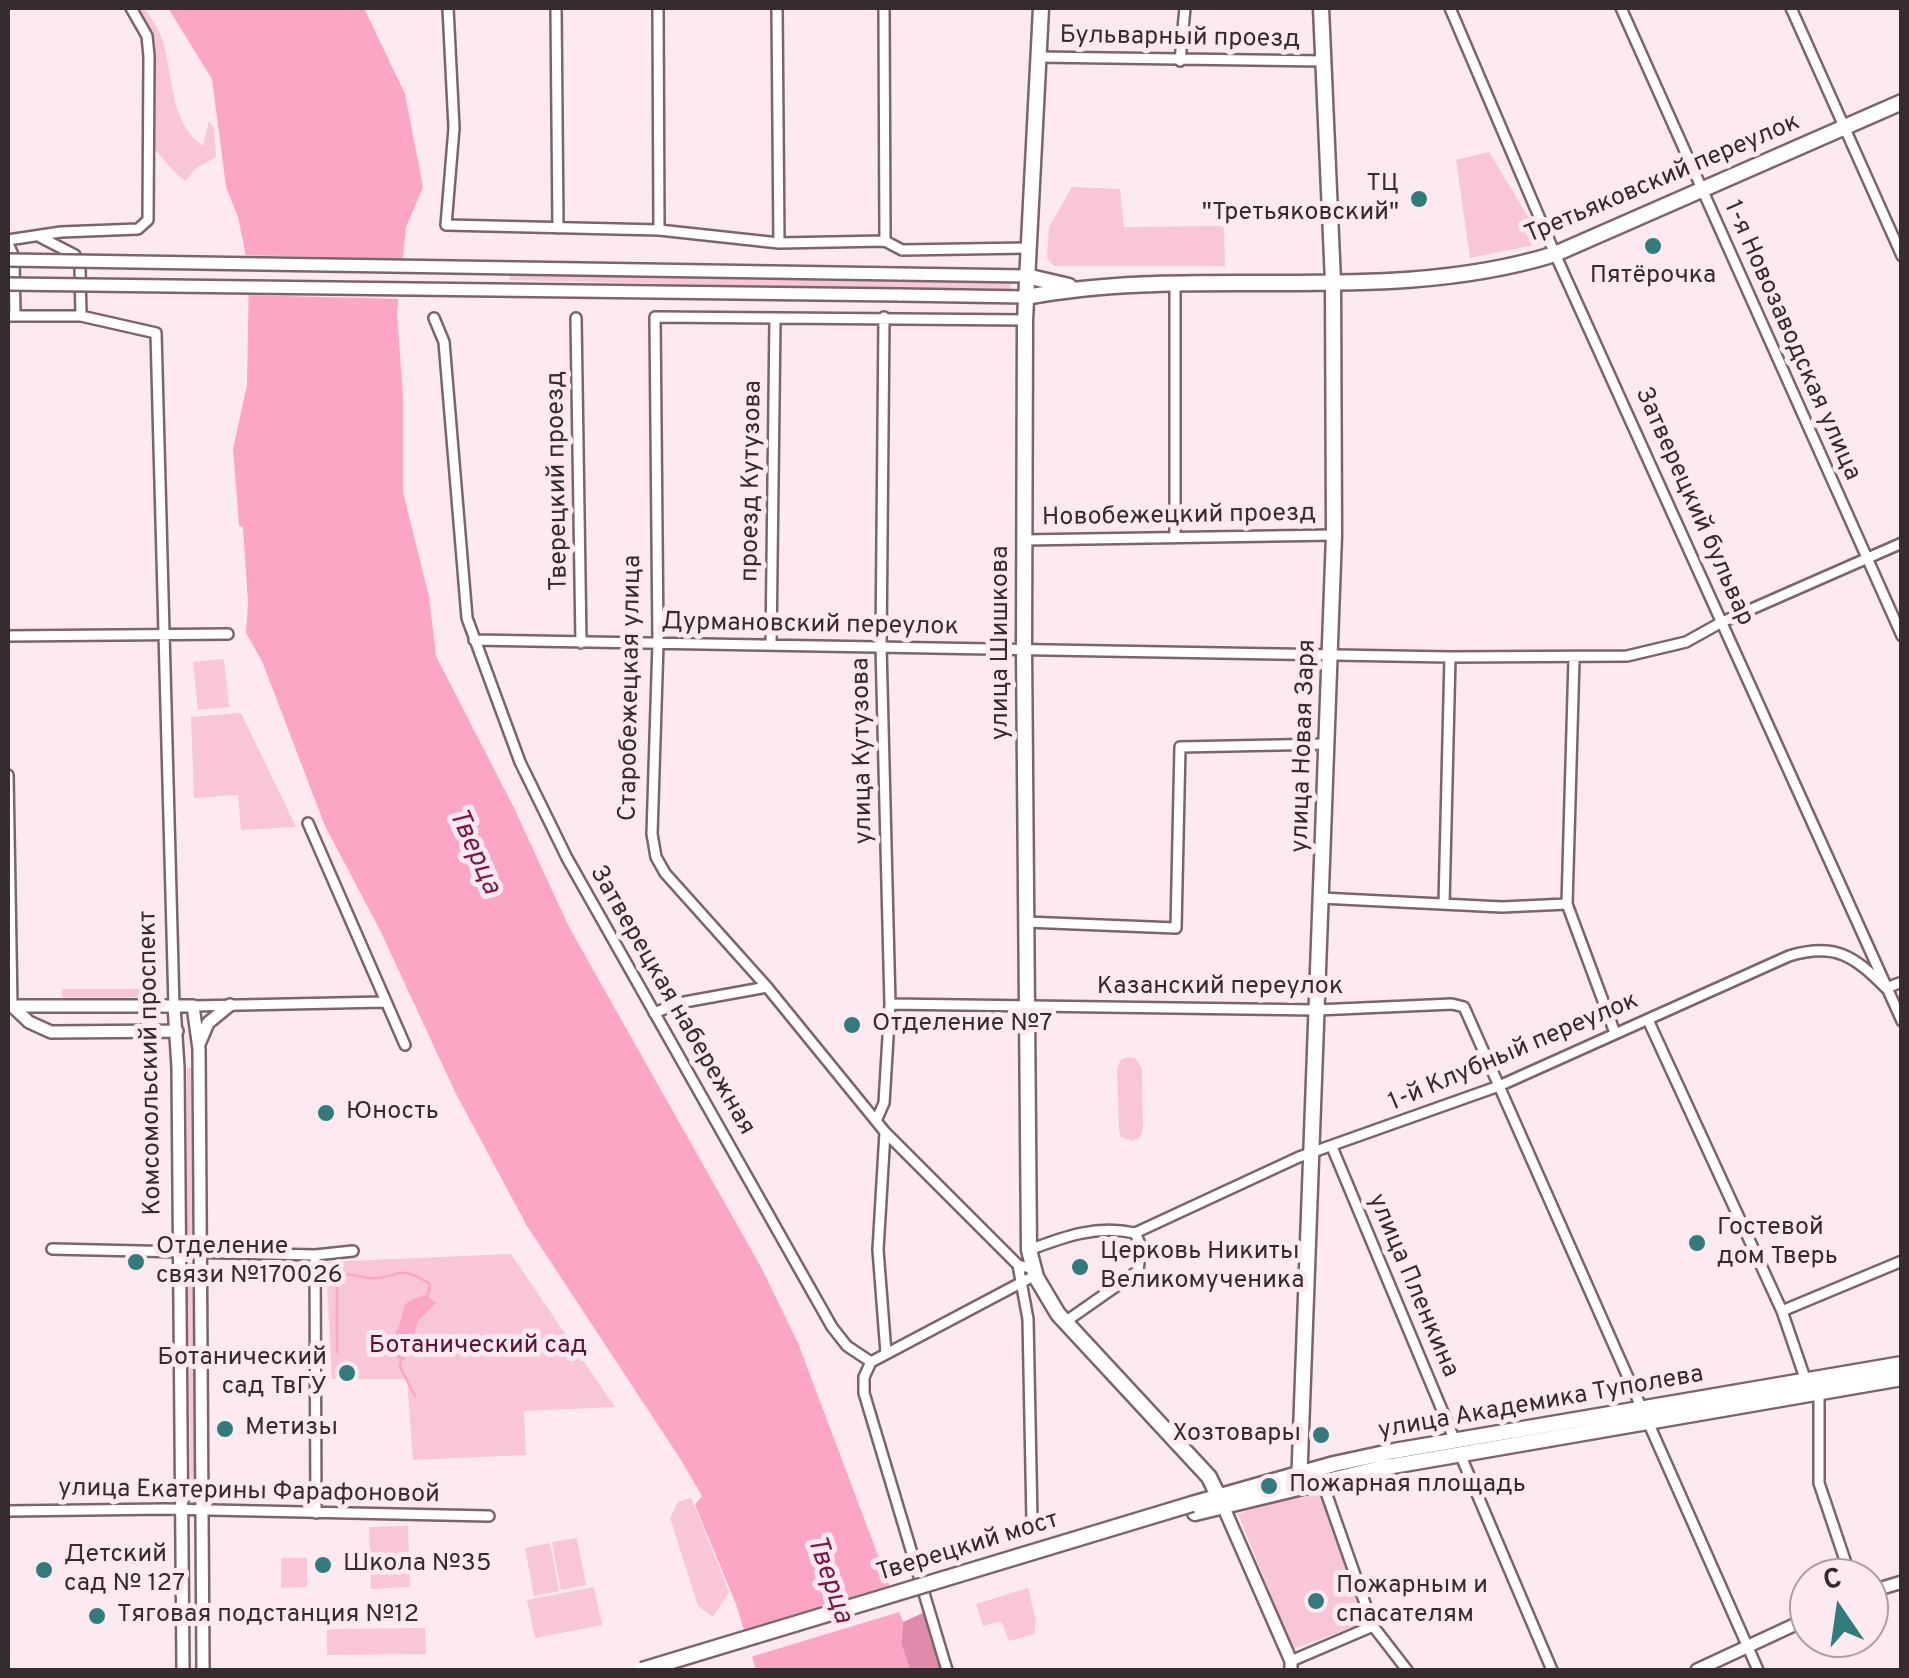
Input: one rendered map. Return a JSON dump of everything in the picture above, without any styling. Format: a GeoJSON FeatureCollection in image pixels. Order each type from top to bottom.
{"type":"FeatureCollection","features":[{"type":"Feature","properties":{"kind":"main road","name":"улица Шишкова"},"geometry":{"type":"LineString","coordinates":[[1027,1273],[1025,320],[1041,8]]}},
{"type":"Feature","properties":{"kind":"main road","name":"улица Новая Заря"},"geometry":{"type":"LineString","coordinates":[[1299,1480],[1334,535],[1333,282],[1321,8]]}},
{"type":"Feature","properties":{"kind":"main road","name":"Третьяковский переулок"},"geometry":{"type":"LineString","coordinates":[[1026,297],[1075,288],[1333,282],[1467,274],[1555,254],[1902,102]]}},
{"type":"Feature","properties":{"kind":"main road","name":"Третьяковский переулок"},"geometry":{"type":"LineString","coordinates":[[1026,276],[1075,288]]}},
{"type":"Feature","properties":{"kind":"main road","name":"Старобежецкая улица"},"geometry":{"type":"LineString","coordinates":[[1027,1273],[1065,1322],[1209,1477],[1221,1501]]}},
{"type":"Feature","properties":{"kind":"main road","name":"улица Академика Туполева"},"geometry":{"type":"LineString","coordinates":[[1645,1416],[1659,1406],[1902,1364]]}},
{"type":"Feature","properties":{"kind":"main road","name":"улица Академика Туполева"},"geometry":{"type":"LineString","coordinates":[[1194,1509],[1299,1480],[1329,1465],[1902,1378]]}},
{"type":"Feature","properties":{"kind":"main road","name":"улица Академика Туполева"},"geometry":{"type":"LineString","coordinates":[[1299,1480],[1322,1481],[1458,1448]]}},
{"type":"Feature","properties":{"kind":"main road"},"geometry":{"type":"LineString","coordinates":[[1322,1481],[1329,1465]]}},
{"type":"Feature","properties":{"kind":"main road","name":"Тверецкий мост"},"geometry":{"type":"LineString","coordinates":[[642,1670],[1194,1509]]}},
{"type":"Feature","properties":{"kind":"main road","name":"Тверецкий мост"},"geometry":{"type":"LineString","coordinates":[[668,1670],[1194,1509]]}},
{"type":"Feature","properties":{"kind":"street"},"geometry":{"type":"LineString","coordinates":[[40,237],[75,255],[80,268],[81,316],[11,316],[14,257],[8,242],[74,231],[138,228],[148,220],[149,56],[147,36],[131,8]]}},
{"type":"Feature","properties":{"kind":"street"},"geometry":{"type":"LineString","coordinates":[[448,8],[454,128],[446,226],[659,230],[779,243],[885,240],[902,250],[1027,248]]}},
{"type":"Feature","properties":{"kind":"street"},"geometry":{"type":"LineString","coordinates":[[556,8],[558,228]]}},
{"type":"Feature","properties":{"kind":"street"},"geometry":{"type":"LineString","coordinates":[[658,8],[659,230]]}},
{"type":"Feature","properties":{"kind":"street"},"geometry":{"type":"LineString","coordinates":[[777,8],[779,243]]}},
{"type":"Feature","properties":{"kind":"street"},"geometry":{"type":"LineString","coordinates":[[884,8],[885,240]]}},
{"type":"Feature","properties":{"kind":"street"},"geometry":{"type":"LineString","coordinates":[[1180,61],[1185,8]]}},
{"type":"Feature","properties":{"kind":"street","name":"Затверецкий бульвар"},"geometry":{"type":"LineString","coordinates":[[1450,8],[1555,254],[1902,1021]]}},
{"type":"Feature","properties":{"kind":"street","name":"1-я Новозаводская улица"},"geometry":{"type":"LineString","coordinates":[[1622,8],[1902,636]]}},
{"type":"Feature","properties":{"kind":"street"},"geometry":{"type":"LineString","coordinates":[[1791,8],[1902,256]]}},
{"type":"Feature","properties":{"kind":"street","name":"Бульварный проезд"},"geometry":{"type":"LineString","coordinates":[[1037,57],[1323,61]]}},
{"type":"Feature","properties":{"kind":"street","name":"Третьяковский переулок"},"geometry":{"type":"LineString","coordinates":[[8,260],[1026,276]]}},
{"type":"Feature","properties":{"kind":"street","name":"Третьяковский переулок"},"geometry":{"type":"LineString","coordinates":[[8,284],[1026,297]]}},
{"type":"Feature","properties":{"kind":"street"},"geometry":{"type":"LineString","coordinates":[[1174,286],[1176,538]]}},
{"type":"Feature","properties":{"kind":"street","name":"Комсомольский проспект"},"geometry":{"type":"LineString","coordinates":[[81,316],[156,334],[178,1067],[183,1670]]}},
{"type":"Feature","properties":{"kind":"street","name":"Старобежецкая улица"},"geometry":{"type":"LineString","coordinates":[[775,318],[655,316],[658,643],[652,825],[656,857],[674,884],[768,987],[884,1132],[1027,1273]]}},
{"type":"Feature","properties":{"kind":"street","name":"Затверецкая набережная"},"geometry":{"type":"LineString","coordinates":[[434,318],[444,342],[467,618],[536,794],[567,858],[832,1327],[846,1346],[871,1362]]}},
{"type":"Feature","properties":{"kind":"street","name":"Тверецкий проезд"},"geometry":{"type":"LineString","coordinates":[[576,318],[581,642]]}},
{"type":"Feature","properties":{"kind":"street"},"geometry":{"type":"LineString","coordinates":[[775,318],[1025,320]]}},
{"type":"Feature","properties":{"kind":"street","name":"проезд Кутузова"},"geometry":{"type":"LineString","coordinates":[[772,644],[775,318]]}},
{"type":"Feature","properties":{"kind":"street","name":"улица Кутузова"},"geometry":{"type":"LineString","coordinates":[[876,1120],[884,1103],[890,1004],[882,646],[884,318]]}},
{"type":"Feature","properties":{"kind":"street","name":"Новобежецкий проезд"},"geometry":{"type":"LineString","coordinates":[[1024,540],[1334,535]]}},
{"type":"Feature","properties":{"kind":"street","name":"Дурмановский переулок"},"geometry":{"type":"LineString","coordinates":[[474,640],[1450,658],[1627,656],[1686,642],[1722,622],[1902,543]]}},
{"type":"Feature","properties":{"kind":"street"},"geometry":{"type":"LineString","coordinates":[[8,636],[228,634]]}},
{"type":"Feature","properties":{"kind":"street"},"geometry":{"type":"LineString","coordinates":[[1444,904],[1450,658]]}},
{"type":"Feature","properties":{"kind":"street"},"geometry":{"type":"LineString","coordinates":[[1574,659],[1567,904],[1615,1034]]}},
{"type":"Feature","properties":{"kind":"street"},"geometry":{"type":"LineString","coordinates":[[1026,922],[1176,928],[1180,746],[1328,744]]}},
{"type":"Feature","properties":{"kind":"street"},"geometry":{"type":"LineString","coordinates":[[8,775],[10,1006]]}},
{"type":"Feature","properties":{"kind":"street"},"geometry":{"type":"LineString","coordinates":[[308,824],[405,1045]]}},
{"type":"Feature","properties":{"kind":"street"},"geometry":{"type":"LineString","coordinates":[[1321,898],[1502,907],[1567,904]]}},
{"type":"Feature","properties":{"kind":"street","name":"1-й Клубный переулок"},"geometry":{"type":"LineString","coordinates":[[1029,1250],[1090,1230],[1112,1228],[1135,1233],[1312,1154],[1499,1086],[1789,956],[1813,949],[1858,960],[1886,988]]}},
{"type":"Feature","properties":{"kind":"street"},"geometry":{"type":"LineString","coordinates":[[1886,988],[1902,982]]}},
{"type":"Feature","properties":{"kind":"street"},"geometry":{"type":"LineString","coordinates":[[654,1013],[679,1004],[768,987]]}},
{"type":"Feature","properties":{"kind":"street"},"geometry":{"type":"LineString","coordinates":[[10,1006],[384,1002]]}},
{"type":"Feature","properties":{"kind":"street","name":"Казанский переулок"},"geometry":{"type":"LineString","coordinates":[[890,1004],[1316,1010],[1452,1004],[1464,1007],[1499,1086]]}},
{"type":"Feature","properties":{"kind":"street","name":"Комсомольский проспект"},"geometry":{"type":"LineString","coordinates":[[199,1048],[208,1023],[230,1005]]}},
{"type":"Feature","properties":{"kind":"street"},"geometry":{"type":"LineString","coordinates":[[10,1006],[51,1032],[177,1031]]}},
{"type":"Feature","properties":{"kind":"street","name":"Комсомольский проспект"},"geometry":{"type":"LineString","coordinates":[[193,1006],[199,1048],[203,1670]]}},
{"type":"Feature","properties":{"kind":"street"},"geometry":{"type":"LineString","coordinates":[[1648,1020],[1782,1311],[1806,1381]]}},
{"type":"Feature","properties":{"kind":"street"},"geometry":{"type":"LineString","coordinates":[[178,1067],[188,1059],[199,1066]]}},
{"type":"Feature","properties":{"kind":"street"},"geometry":{"type":"LineString","coordinates":[[1499,1086],[1758,1670]]}},
{"type":"Feature","properties":{"kind":"street"},"geometry":{"type":"LineString","coordinates":[[884,1132],[878,1250],[886,1353]]}},
{"type":"Feature","properties":{"kind":"street","name":"улица Пленкина"},"geometry":{"type":"LineString","coordinates":[[1332,1147],[1552,1670]]}},
{"type":"Feature","properties":{"kind":"street"},"geometry":{"type":"LineString","coordinates":[[1065,1322],[1138,1271],[1142,1246],[1135,1233]]}},
{"type":"Feature","properties":{"kind":"street"},"geometry":{"type":"LineString","coordinates":[[52,1249],[315,1255],[353,1251]]}},
{"type":"Feature","properties":{"kind":"street"},"geometry":{"type":"LineString","coordinates":[[315,1255],[316,1513]]}},
{"type":"Feature","properties":{"kind":"street"},"geometry":{"type":"LineString","coordinates":[[1782,1311],[1902,1261]]}},
{"type":"Feature","properties":{"kind":"street"},"geometry":{"type":"LineString","coordinates":[[947,1670],[864,1393],[864,1377],[871,1362],[1027,1273]]}},
{"type":"Feature","properties":{"kind":"street","name":"улица Шишкова"},"geometry":{"type":"LineString","coordinates":[[1027,1273],[1032,1522]]}},
{"type":"Feature","properties":{"kind":"street"},"geometry":{"type":"LineString","coordinates":[[1818,1392],[1819,1483],[1844,1558]]}},
{"type":"Feature","properties":{"kind":"street"},"geometry":{"type":"LineString","coordinates":[[1322,1481],[1374,1626],[1407,1670]]}},
{"type":"Feature","properties":{"kind":"street"},"geometry":{"type":"LineString","coordinates":[[1221,1501],[1291,1666],[1374,1626]]}},
{"type":"Feature","properties":{"kind":"street","name":"улица Екатерины Фарафоновой"},"geometry":{"type":"LineString","coordinates":[[8,1511],[182,1509],[489,1516]]}},
{"type":"Feature","properties":{"kind":"street"},"geometry":{"type":"LineString","coordinates":[[1697,1670],[1789,1627]]}},
{"type":"Feature","properties":{"kind":"green space"},"geometry":{"type":"Polygon","coordinates":[[[137,8],[145,8],[161,36],[183,123],[203,146],[209,121],[214,128],[216,157],[195,169],[186,181],[152,147],[153,35],[137,8]]]}},
{"type":"Feature","properties":{"kind":"green space"},"geometry":{"type":"Polygon","coordinates":[[[1489,152],[1544,243],[1470,258],[1456,160],[1489,152]]]}},
{"type":"Feature","properties":{"kind":"green space"},"geometry":{"type":"Polygon","coordinates":[[[1072,187],[1120,189],[1124,227],[1224,226],[1225,266],[1054,266],[1047,258],[1049,227],[1072,187]]]}},
{"type":"Feature","properties":{"kind":"green space"},"geometry":{"type":"Polygon","coordinates":[[[509,273],[1011,281],[1010,292],[510,280],[509,273]]]}},
{"type":"Feature","properties":{"kind":"green space"},"geometry":{"type":"Polygon","coordinates":[[[224,659],[229,707],[198,710],[193,662],[224,659]]]}},
{"type":"Feature","properties":{"kind":"green space"},"geometry":{"type":"Polygon","coordinates":[[[241,713],[296,827],[241,830],[238,795],[194,798],[191,717],[241,713]]]}},
{"type":"Feature","properties":{"kind":"green space"},"geometry":{"type":"Polygon","coordinates":[[[62,989],[155,989],[155,997],[62,997],[62,989]]]}},
{"type":"Feature","properties":{"kind":"green space"},"geometry":{"type":"Polygon","coordinates":[[[1127,1057],[1135,1058],[1142,1069],[1143,1129],[1133,1141],[1121,1137],[1119,1129],[1117,1069],[1127,1057]]]}},
{"type":"Feature","properties":{"kind":"green space"},"geometry":{"type":"Polygon","coordinates":[[[187,1068],[191,1068],[192,1237],[187,1236],[187,1068]]]}},
{"type":"Feature","properties":{"kind":"green space","name":"Ботанический сад"},"geometry":{"type":"Polygon","coordinates":[[[511,1254],[615,1407],[524,1411],[526,1455],[413,1460],[407,1379],[332,1379],[326,1262],[511,1254]]]}},
{"type":"Feature","properties":{"kind":"green space"},"geometry":{"type":"Polygon","coordinates":[[[187,1263],[193,1263],[195,1502],[191,1502],[187,1263]]]}},
{"type":"Feature","properties":{"kind":"green space"},"geometry":{"type":"Polygon","coordinates":[[[1319,1491],[1366,1622],[1293,1649],[1238,1514],[1319,1491]]]}},
{"type":"Feature","properties":{"kind":"green space"},"geometry":{"type":"Polygon","coordinates":[[[691,1498],[729,1592],[713,1617],[698,1606],[670,1518],[678,1502],[691,1498]]]}},
{"type":"Feature","properties":{"kind":"green space"},"geometry":{"type":"Polygon","coordinates":[[[408,1526],[410,1587],[371,1589],[369,1527],[408,1526]]]}},
{"type":"Feature","properties":{"kind":"green space"},"geometry":{"type":"Polygon","coordinates":[[[577,1538],[586,1585],[561,1590],[552,1542],[577,1538]]]}},
{"type":"Feature","properties":{"kind":"green space"},"geometry":{"type":"Polygon","coordinates":[[[550,1543],[559,1591],[534,1596],[525,1548],[550,1543]]]}},
{"type":"Feature","properties":{"kind":"green space"},"geometry":{"type":"Polygon","coordinates":[[[281,1558],[307,1558],[307,1587],[281,1588],[281,1558]]]}},
{"type":"Feature","properties":{"kind":"green space"},"geometry":{"type":"Polygon","coordinates":[[[594,1587],[602,1625],[535,1638],[527,1600],[594,1587]]]}},
{"type":"Feature","properties":{"kind":"green space"},"geometry":{"type":"Polygon","coordinates":[[[1028,1588],[1036,1620],[1034,1634],[1009,1641],[1001,1621],[983,1626],[976,1604],[1028,1588]]]}},
{"type":"Feature","properties":{"kind":"green space"},"geometry":{"type":"Polygon","coordinates":[[[425,1628],[426,1654],[327,1655],[327,1629],[425,1628]]]}},
{"type":"Feature","properties":{"kind":"shaded area"},"geometry":{"type":"Polygon","coordinates":[[[925,1612],[946,1670],[910,1670],[901,1643],[903,1622],[925,1612]]]}},
{"type":"Feature","properties":{"kind":"water","name":"Тверца"},"geometry":{"type":"Polygon","coordinates":[[[168,8],[364,8],[405,94],[423,187],[406,227],[397,313],[403,396],[403,492],[429,597],[436,656],[514,808],[569,927],[762,1269],[798,1343],[903,1622],[901,1643],[910,1670],[756,1670],[736,1604],[695,1505],[702,1496],[527,1226],[455,1092],[380,930],[325,826],[262,661],[246,633],[243,528],[239,525],[233,449],[247,385],[249,271],[238,217],[226,187],[212,79],[168,8]]]}},
{"type":"Feature","properties":{"kind":"water"},"geometry":{"type":"Polygon","coordinates":[[[426,1295],[436,1303],[418,1321],[405,1360],[390,1356],[406,1304],[426,1295]]]}},
{"type":"Feature","properties":{"kind":"pier"},"geometry":{"type":"Polygon","coordinates":[[[240,255],[408,259],[403,299],[244,295],[240,255]]]}},
{"type":"Feature","properties":{"kind":"pier"},"geometry":{"type":"Polygon","coordinates":[[[894,1584],[903,1611],[747,1658],[739,1631],[894,1584]]]}},
{"type":"Feature","properties":{"kind":"waterway"},"geometry":{"type":"LineString","coordinates":[[337,1352],[337,1274],[369,1278],[410,1274],[430,1284],[428,1296]]}},
{"type":"Feature","properties":{"kind":"waterway"},"geometry":{"type":"LineString","coordinates":[[401,1360],[400,1367],[415,1396]]}},
{"type":"Feature","properties":{"kind":"place","name":"ТЦ \"Третьяковский\""},"geometry":{"type":"Point","coordinates":[1419,199]}},
{"type":"Feature","properties":{"kind":"place","name":"Пятёрочка"},"geometry":{"type":"Point","coordinates":[1653,246]}},
{"type":"Feature","properties":{"kind":"place","name":"Отделение №7"},"geometry":{"type":"Point","coordinates":[852,1025]}},
{"type":"Feature","properties":{"kind":"place","name":"Юность"},"geometry":{"type":"Point","coordinates":[326,1113]}},
{"type":"Feature","properties":{"kind":"place","name":"Гостевой дом Тверь"},"geometry":{"type":"Point","coordinates":[1697,1243]}},
{"type":"Feature","properties":{"kind":"place","name":"Отделение связи №170026"},"geometry":{"type":"Point","coordinates":[136,1262]}},
{"type":"Feature","properties":{"kind":"place","name":"Церковь Никиты Великомученика"},"geometry":{"type":"Point","coordinates":[1080,1267]}},
{"type":"Feature","properties":{"kind":"place","name":"Ботанический сад ТвГУ"},"geometry":{"type":"Point","coordinates":[347,1373]}},
{"type":"Feature","properties":{"kind":"place","name":"Метизы"},"geometry":{"type":"Point","coordinates":[225,1429]}},
{"type":"Feature","properties":{"kind":"place","name":"Хозтовары"},"geometry":{"type":"Point","coordinates":[1321,1435]}},
{"type":"Feature","properties":{"kind":"place","name":"Пожарная площадь"},"geometry":{"type":"Point","coordinates":[1269,1486]}},
{"type":"Feature","properties":{"kind":"place","name":"Школа №35"},"geometry":{"type":"Point","coordinates":[323,1565]}},
{"type":"Feature","properties":{"kind":"place","name":"Детский сад № 127"},"geometry":{"type":"Point","coordinates":[44,1570]}},
{"type":"Feature","properties":{"kind":"place","name":"Пожарным и спасателям"},"geometry":{"type":"Point","coordinates":[1316,1601]}},
{"type":"Feature","properties":{"kind":"place","name":"Тяговая подстанция №12"},"geometry":{"type":"Point","coordinates":[97,1616]}}]}
